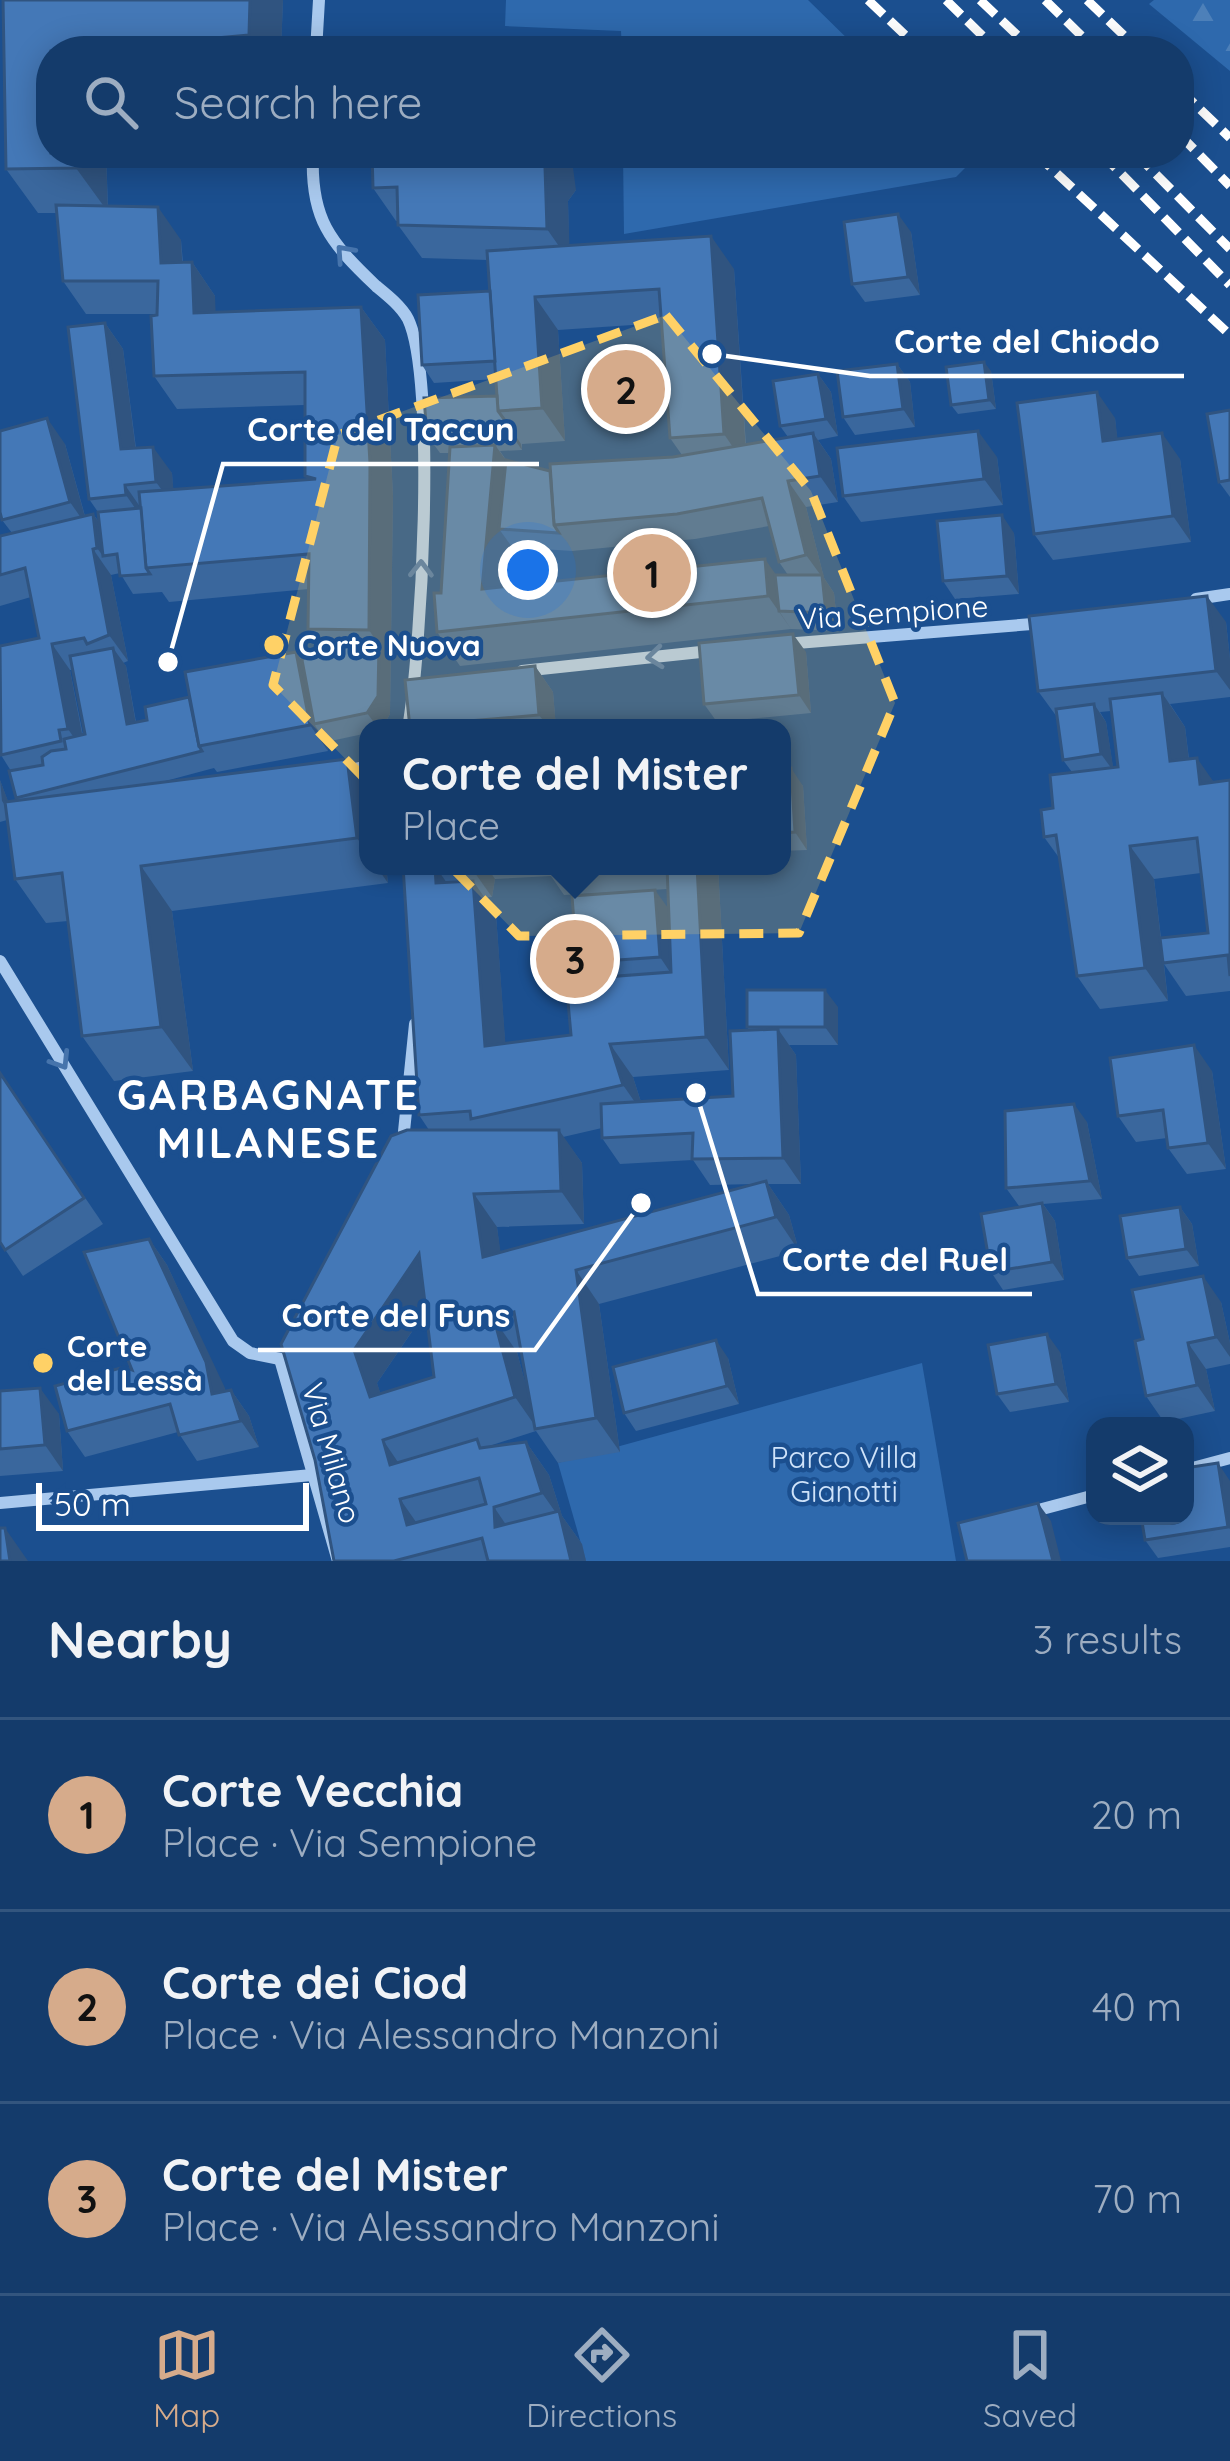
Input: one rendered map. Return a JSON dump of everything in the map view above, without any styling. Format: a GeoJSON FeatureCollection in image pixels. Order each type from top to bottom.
{"type":"FeatureCollection","features":[{"type":"Feature","properties":{"kind":"street"},"geometry":{"type":"LineString","coordinates":[[316,36],[319,0]]}},
{"type":"Feature","properties":{"kind":"street"},"geometry":{"type":"LineString","coordinates":[[314,168],[316,213],[329,237],[401,309],[412,335],[422,468],[416,686],[409,719]]}},
{"type":"Feature","properties":{"kind":"street"},"geometry":{"type":"LineString","coordinates":[[1184,601],[1230,594]]}},
{"type":"Feature","properties":{"kind":"street","name":"Via Sempione"},"geometry":{"type":"LineString","coordinates":[[760,646],[1067,619]]}},
{"type":"Feature","properties":{"kind":"street"},"geometry":{"type":"LineString","coordinates":[[514,672],[736,648]]}},
{"type":"Feature","properties":{"kind":"street"},"geometry":{"type":"LineString","coordinates":[[416,686],[432,683]]}},
{"type":"Feature","properties":{"kind":"street"},"geometry":{"type":"LineString","coordinates":[[329,775],[359,768]]}},
{"type":"Feature","properties":{"kind":"street"},"geometry":{"type":"LineString","coordinates":[[0,962],[233,1341],[250,1353],[280,1359],[296,1344]]}},
{"type":"Feature","properties":{"kind":"street"},"geometry":{"type":"LineString","coordinates":[[397,1166],[407,1126],[415,1000]]}},
{"type":"Feature","properties":{"kind":"street","name":"Via Milano"},"geometry":{"type":"LineString","coordinates":[[280,1359],[338,1561]]}},
{"type":"Feature","properties":{"kind":"street"},"geometry":{"type":"LineString","coordinates":[[1194,1468],[1230,1458]]}},
{"type":"Feature","properties":{"kind":"street"},"geometry":{"type":"LineString","coordinates":[[0,1503],[312,1475]]}},
{"type":"Feature","properties":{"kind":"street"},"geometry":{"type":"LineString","coordinates":[[1014,1516],[1086,1497]]}},
{"type":"Feature","properties":{"kind":"highlighted area"},"geometry":{"type":"Polygon","coordinates":[[[666,315],[811,491],[895,703],[799,933],[519,936],[273,685],[338,435],[666,315]]]}},
{"type":"Feature","properties":{"kind":"green space"},"geometry":{"type":"Polygon","coordinates":[[[506,0],[808,0],[845,36],[621,36],[621,31],[505,26],[506,0]]]}},
{"type":"Feature","properties":{"kind":"green space"},"geometry":{"type":"Polygon","coordinates":[[[1154,0],[1230,0],[1230,71],[1194,41],[1194,36],[1188,36],[1149,4],[1154,0]]]}},
{"type":"Feature","properties":{"kind":"green space"},"geometry":{"type":"Polygon","coordinates":[[[623,168],[965,168],[956,177],[624,234],[623,168]]]}},
{"type":"Feature","properties":{"kind":"green space","name":"Parco Villa Gianotti"},"geometry":{"type":"Polygon","coordinates":[[[922,1363],[956,1561],[586,1561],[558,1463],[922,1363]]]}},
{"type":"Feature","properties":{"kind":"building"},"geometry":{"type":"Polygon","coordinates":[[[3,0],[250,0],[249,35],[36,36],[36,168],[76,168],[6,169],[3,0]]]}},
{"type":"Feature","properties":{"kind":"building"},"geometry":{"type":"Polygon","coordinates":[[[372,168],[545,168],[547,229],[398,225],[397,187],[373,188],[372,168]]]}},
{"type":"Feature","properties":{"kind":"building"},"geometry":{"type":"Polygon","coordinates":[[[56,205],[158,207],[161,263],[192,262],[194,313],[361,307],[370,463],[369,630],[308,629],[309,554],[146,568],[139,492],[316,479],[305,476],[305,372],[154,376],[151,316],[157,315],[158,281],[63,281],[56,205]]]}},
{"type":"Feature","properties":{"kind":"building"},"geometry":{"type":"Polygon","coordinates":[[[898,214],[908,277],[852,284],[844,222],[898,214]]]}},
{"type":"Feature","properties":{"kind":"building"},"geometry":{"type":"Polygon","coordinates":[[[711,236],[724,434],[670,438],[659,289],[535,297],[542,408],[498,411],[487,251],[711,236]]]}},
{"type":"Feature","properties":{"kind":"building"},"geometry":{"type":"Polygon","coordinates":[[[490,291],[495,361],[422,365],[418,295],[490,291]]]}},
{"type":"Feature","properties":{"kind":"building"},"geometry":{"type":"Polygon","coordinates":[[[105,323],[121,449],[153,447],[156,482],[125,485],[126,495],[89,499],[68,327],[105,323]]]}},
{"type":"Feature","properties":{"kind":"building"},"geometry":{"type":"Polygon","coordinates":[[[984,362],[989,400],[951,405],[946,367],[984,362]]]}},
{"type":"Feature","properties":{"kind":"building"},"geometry":{"type":"Polygon","coordinates":[[[897,364],[903,409],[843,417],[837,371],[897,364]]]}},
{"type":"Feature","properties":{"kind":"building"},"geometry":{"type":"Polygon","coordinates":[[[818,374],[826,419],[780,426],[773,381],[818,374]]]}},
{"type":"Feature","properties":{"kind":"building"},"geometry":{"type":"Polygon","coordinates":[[[1097,392],[1103,441],[1162,433],[1173,516],[1034,534],[1017,403],[1097,392]]]}},
{"type":"Feature","properties":{"kind":"building"},"geometry":{"type":"Polygon","coordinates":[[[497,396],[498,411],[510,433],[427,435],[424,398],[497,396]]]}},
{"type":"Feature","properties":{"kind":"building"},"geometry":{"type":"Polygon","coordinates":[[[1230,410],[1230,480],[1219,482],[1207,414],[1230,410]]]}},
{"type":"Feature","properties":{"kind":"building"},"geometry":{"type":"Polygon","coordinates":[[[47,418],[70,502],[2,520],[0,431],[47,418]]]}},
{"type":"Feature","properties":{"kind":"building"},"geometry":{"type":"Polygon","coordinates":[[[978,431],[984,479],[843,496],[837,448],[978,431]]]}},
{"type":"Feature","properties":{"kind":"building"},"geometry":{"type":"Polygon","coordinates":[[[813,433],[820,476],[788,481],[806,555],[779,562],[762,498],[677,514],[554,525],[550,464],[673,457],[813,433]]]}},
{"type":"Feature","properties":{"kind":"building"},"geometry":{"type":"Polygon","coordinates":[[[495,445],[482,589],[765,559],[768,596],[437,632],[434,593],[441,593],[450,447],[495,445]]]}},
{"type":"Feature","properties":{"kind":"building"},"geometry":{"type":"Polygon","coordinates":[[[506,460],[550,471],[554,525],[559,533],[499,529],[506,460]]]}},
{"type":"Feature","properties":{"kind":"building"},"geometry":{"type":"Polygon","coordinates":[[[141,508],[150,574],[120,576],[117,554],[103,556],[98,512],[141,508]]]}},
{"type":"Feature","properties":{"kind":"building"},"geometry":{"type":"Polygon","coordinates":[[[93,514],[97,548],[93,549],[109,635],[87,644],[84,638],[52,644],[68,729],[59,730],[61,741],[1,755],[0,646],[39,638],[25,568],[0,575],[0,536],[93,514]]]}},
{"type":"Feature","properties":{"kind":"building"},"geometry":{"type":"Polygon","coordinates":[[[1002,515],[1007,576],[943,581],[937,521],[1002,515]]]}},
{"type":"Feature","properties":{"kind":"building"},"geometry":{"type":"Polygon","coordinates":[[[775,575],[822,575],[826,613],[779,611],[775,575]]]}},
{"type":"Feature","properties":{"kind":"building"},"geometry":{"type":"Polygon","coordinates":[[[1207,596],[1216,671],[1038,691],[1029,616],[1207,596]]]}},
{"type":"Feature","properties":{"kind":"building"},"geometry":{"type":"Polygon","coordinates":[[[793,634],[799,695],[704,704],[699,643],[793,634]]]}},
{"type":"Feature","properties":{"kind":"building"},"geometry":{"type":"Polygon","coordinates":[[[319,644],[379,645],[378,696],[367,713],[314,724],[302,660],[319,644]]]}},
{"type":"Feature","properties":{"kind":"building"},"geometry":{"type":"Polygon","coordinates":[[[113,648],[127,724],[147,720],[145,707],[189,697],[202,751],[16,798],[9,771],[43,765],[42,757],[66,749],[64,739],[85,734],[70,656],[113,648]]]}},
{"type":"Feature","properties":{"kind":"building"},"geometry":{"type":"Polygon","coordinates":[[[296,652],[310,725],[199,746],[185,672],[296,652]]]}},
{"type":"Feature","properties":{"kind":"building"},"geometry":{"type":"Polygon","coordinates":[[[535,666],[539,715],[409,719],[405,680],[535,666]]]}},
{"type":"Feature","properties":{"kind":"building"},"geometry":{"type":"Polygon","coordinates":[[[1162,693],[1170,761],[1197,758],[1200,784],[1230,780],[1230,976],[1228,955],[1163,963],[1160,938],[1208,933],[1197,838],[1130,846],[1145,968],[1077,976],[1056,835],[1044,837],[1041,810],[1053,808],[1050,775],[1118,767],[1110,699],[1162,693]]]}},
{"type":"Feature","properties":{"kind":"building"},"geometry":{"type":"Polygon","coordinates":[[[1094,704],[1101,754],[1063,760],[1056,709],[1094,704]]]}},
{"type":"Feature","properties":{"kind":"building"},"geometry":{"type":"Polygon","coordinates":[[[347,759],[357,838],[141,866],[161,1027],[82,1036],[62,873],[15,879],[5,802],[347,759]]]}},
{"type":"Feature","properties":{"kind":"building"},"geometry":{"type":"Polygon","coordinates":[[[791,768],[795,832],[791,832],[791,768]]]}},
{"type":"Feature","properties":{"kind":"building"},"geometry":{"type":"Polygon","coordinates":[[[404,875],[436,875],[436,883],[473,881],[485,1046],[571,1035],[566,980],[671,972],[667,875],[697,875],[706,1037],[610,1044],[623,1085],[471,1119],[470,1111],[419,1115],[404,875]]]}},
{"type":"Feature","properties":{"kind":"building"},"geometry":{"type":"Polygon","coordinates":[[[655,890],[660,957],[577,963],[572,896],[655,890]]]}},
{"type":"Feature","properties":{"kind":"building"},"geometry":{"type":"Polygon","coordinates":[[[747,990],[825,990],[825,1027],[747,1027],[747,990]]]}},
{"type":"Feature","properties":{"kind":"building"},"geometry":{"type":"Polygon","coordinates":[[[778,1029],[783,1158],[692,1159],[693,1133],[602,1138],[601,1104],[733,1096],[730,1031],[778,1029]]]}},
{"type":"Feature","properties":{"kind":"building"},"geometry":{"type":"Polygon","coordinates":[[[1194,1045],[1208,1143],[1168,1148],[1163,1110],[1118,1116],[1110,1058],[1194,1045]]]}},
{"type":"Feature","properties":{"kind":"building"},"geometry":{"type":"Polygon","coordinates":[[[0,1073],[84,1198],[5,1250],[0,1242],[0,1073]]]}},
{"type":"Feature","properties":{"kind":"building"},"geometry":{"type":"Polygon","coordinates":[[[1074,1104],[1090,1181],[1006,1188],[1005,1111],[1074,1104]]]}},
{"type":"Feature","properties":{"kind":"building"},"geometry":{"type":"Polygon","coordinates":[[[407,1130],[559,1130],[561,1191],[474,1194],[483,1257],[766,1181],[776,1217],[576,1270],[596,1418],[535,1429],[514,1312],[494,1319],[515,1397],[383,1440],[390,1465],[477,1439],[480,1448],[526,1442],[542,1493],[494,1507],[495,1527],[559,1511],[571,1561],[488,1561],[482,1538],[394,1561],[334,1561],[315,1460],[281,1344],[391,1136],[407,1130]],[[419,1254],[354,1350],[370,1397],[434,1377],[419,1254]],[[479,1478],[400,1499],[407,1525],[486,1504],[479,1478]]]}},
{"type":"Feature","properties":{"kind":"building"},"geometry":{"type":"Polygon","coordinates":[[[1042,1203],[1052,1262],[991,1272],[981,1214],[1042,1203]]]}},
{"type":"Feature","properties":{"kind":"building"},"geometry":{"type":"Polygon","coordinates":[[[1180,1207],[1186,1249],[1127,1258],[1120,1216],[1180,1207]]]}},
{"type":"Feature","properties":{"kind":"building"},"geometry":{"type":"Polygon","coordinates":[[[149,1239],[206,1362],[212,1394],[231,1390],[241,1421],[179,1435],[170,1404],[67,1431],[55,1386],[124,1367],[132,1370],[84,1252],[149,1239]]]}},
{"type":"Feature","properties":{"kind":"building"},"geometry":{"type":"Polygon","coordinates":[[[1203,1276],[1216,1337],[1188,1343],[1197,1385],[1146,1396],[1135,1341],[1143,1339],[1132,1290],[1203,1276]]]}},
{"type":"Feature","properties":{"kind":"building"},"geometry":{"type":"Polygon","coordinates":[[[1047,1334],[1056,1384],[997,1394],[988,1345],[1047,1334]]]}},
{"type":"Feature","properties":{"kind":"building"},"geometry":{"type":"Polygon","coordinates":[[[716,1340],[727,1386],[624,1413],[613,1367],[716,1340]]]}},
{"type":"Feature","properties":{"kind":"building"},"geometry":{"type":"Polygon","coordinates":[[[40,1388],[45,1445],[0,1449],[0,1391],[40,1388]]]}},
{"type":"Feature","properties":{"kind":"building"},"geometry":{"type":"Polygon","coordinates":[[[1218,1463],[1228,1527],[1145,1540],[1142,1525],[1194,1525],[1194,1467],[1218,1463]]]}},
{"type":"Feature","properties":{"kind":"building"},"geometry":{"type":"Polygon","coordinates":[[[1038,1503],[1053,1561],[967,1561],[958,1523],[1038,1503]]]}},
{"type":"Feature","properties":{"kind":"building"},"geometry":{"type":"Polygon","coordinates":[[[0,1528],[5,1528],[10,1561],[0,1561],[0,1528]]]}},
{"type":"Feature","properties":{"kind":"railway"},"geometry":{"type":"LineString","coordinates":[[868,0],[906,36]]}},
{"type":"Feature","properties":{"kind":"railway"},"geometry":{"type":"LineString","coordinates":[[946,0],[983,36]]}},
{"type":"Feature","properties":{"kind":"railway"},"geometry":{"type":"LineString","coordinates":[[980,0],[1018,36]]}},
{"type":"Feature","properties":{"kind":"railway"},"geometry":{"type":"LineString","coordinates":[[1045,0],[1082,36]]}},
{"type":"Feature","properties":{"kind":"railway"},"geometry":{"type":"LineString","coordinates":[[1087,0],[1124,36]]}},
{"type":"Feature","properties":{"kind":"railway"},"geometry":{"type":"LineString","coordinates":[[1194,103],[1230,138]]}},
{"type":"Feature","properties":{"kind":"railway"},"geometry":{"type":"LineString","coordinates":[[1194,149],[1230,186]]}},
{"type":"Feature","properties":{"kind":"railway"},"geometry":{"type":"LineString","coordinates":[[1051,168],[1230,335]]}},
{"type":"Feature","properties":{"kind":"railway"},"geometry":{"type":"LineString","coordinates":[[1116,168],[1230,285]]}},
{"type":"Feature","properties":{"kind":"railway"},"geometry":{"type":"LineString","coordinates":[[1150,168],[1230,249]]}},
{"type":"Feature","properties":{"kind":"place","name":"Corte del Chiodo"},"geometry":{"type":"Point","coordinates":[712,354]}},
{"type":"Feature","properties":{"kind":"place","name":"Corte dei Ciod"},"geometry":{"type":"Point","coordinates":[626,389]}},
{"type":"Feature","properties":{"kind":"place","name":"Corte Vecchia"},"geometry":{"type":"Point","coordinates":[652,573]}},
{"type":"Feature","properties":{"kind":"place","name":"Corte Nuova"},"geometry":{"type":"Point","coordinates":[274,645]}},
{"type":"Feature","properties":{"kind":"place","name":"Corte del Taccun"},"geometry":{"type":"Point","coordinates":[168,662]}},
{"type":"Feature","properties":{"kind":"place","name":"Corte del Mister"},"geometry":{"type":"Point","coordinates":[575,959]}},
{"type":"Feature","properties":{"kind":"place","name":"Corte del Ruel"},"geometry":{"type":"Point","coordinates":[696,1093]}},
{"type":"Feature","properties":{"kind":"place","name":"Corte del Funs"},"geometry":{"type":"Point","coordinates":[641,1203]}},
{"type":"Feature","properties":{"kind":"place","name":"Corte del Lessà"},"geometry":{"type":"Point","coordinates":[43,1363]}},
{"type":"Feature","properties":{"kind":"district","name":"GARBAGNATE MILANESE"},"geometry":{"type":"Point","coordinates":[269,1118]}}]}
